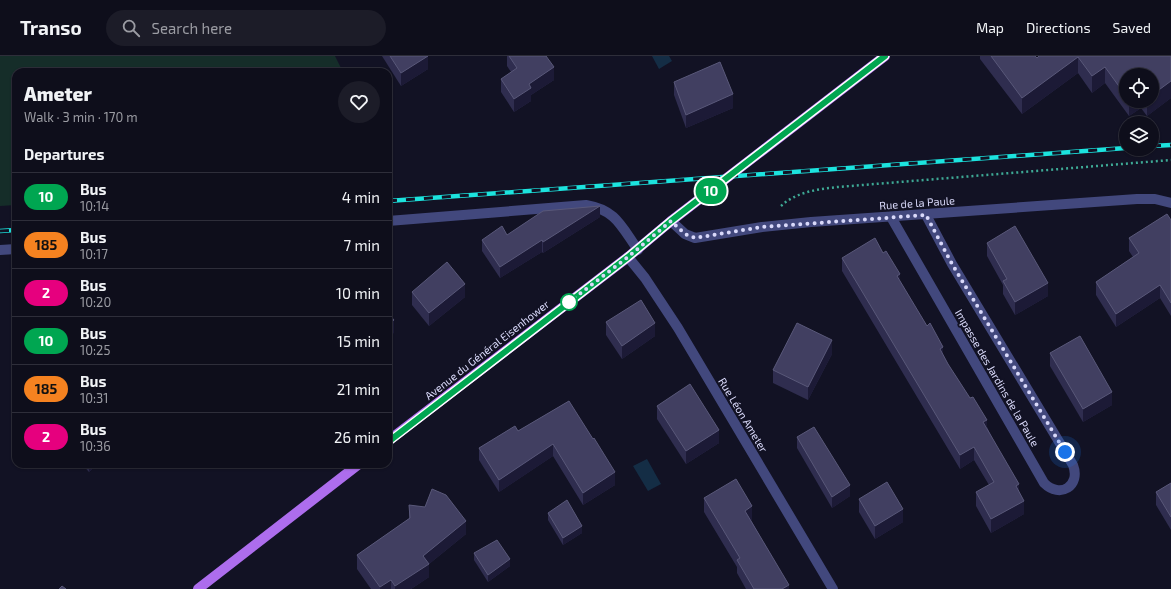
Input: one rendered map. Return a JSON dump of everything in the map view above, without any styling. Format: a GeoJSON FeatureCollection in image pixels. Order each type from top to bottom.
{"type":"FeatureCollection","features":[{"type":"Feature","properties":{"kind":"main road","name":"Avenue du Général Eisenhower"},"geometry":{"type":"LineString","coordinates":[[392,439],[638,250],[671,221],[885,56]]}},
{"type":"Feature","properties":{"kind":"main road"},"geometry":{"type":"LineString","coordinates":[[198,589],[354,468]]}},
{"type":"Feature","properties":{"kind":"street","name":"Rue de la Paule"},"geometry":{"type":"LineString","coordinates":[[671,221],[685,234],[695,238],[762,227],[891,217],[1155,199],[1171,204]]}},
{"type":"Feature","properties":{"kind":"street"},"geometry":{"type":"LineString","coordinates":[[392,221],[586,205],[601,208],[612,215],[638,250]]}},
{"type":"Feature","properties":{"kind":"street","name":"Impasse des Jardins de la Paule"},"geometry":{"type":"LineString","coordinates":[[891,217],[1044,483],[1054,490],[1060,491],[1066,489],[1072,485],[1075,478],[1073,465],[952,264],[926,215]]}},
{"type":"Feature","properties":{"kind":"street"},"geometry":{"type":"LineString","coordinates":[[0,250],[12,249]]}},
{"type":"Feature","properties":{"kind":"street","name":"Rue Léon Ameter"},"geometry":{"type":"LineString","coordinates":[[628,257],[645,278],[678,328],[833,589]]}},
{"type":"Feature","properties":{"kind":"path"},"geometry":{"type":"LineString","coordinates":[[762,227],[788,200],[817,190],[1171,160]]}},
{"type":"Feature","properties":{"kind":"green space"},"geometry":{"type":"Polygon","coordinates":[[[0,56],[335,56],[341,68],[12,68],[12,205],[0,206],[0,56]]]}},
{"type":"Feature","properties":{"kind":"water"},"geometry":{"type":"Polygon","coordinates":[[[652,56],[669,56],[672,61],[659,69],[652,56]]]}},
{"type":"Feature","properties":{"kind":"water"},"geometry":{"type":"Polygon","coordinates":[[[647,459],[661,484],[648,491],[633,466],[647,459]]]}},
{"type":"Feature","properties":{"kind":"building"},"geometry":{"type":"Polygon","coordinates":[[[390,56],[428,56],[401,73],[390,56]]]}},
{"type":"Feature","properties":{"kind":"building"},"geometry":{"type":"Polygon","coordinates":[[[509,56],[546,56],[554,67],[529,84],[531,88],[514,99],[501,79],[517,68],[509,56]]]}},
{"type":"Feature","properties":{"kind":"building"},"geometry":{"type":"Polygon","coordinates":[[[991,56],[1035,56],[1037,58],[1039,56],[1171,56],[1171,81],[1159,90],[1159,68],[1119,68],[1119,86],[1105,67],[1092,76],[1078,57],[1022,98],[991,56]]]}},
{"type":"Feature","properties":{"kind":"building"},"geometry":{"type":"Polygon","coordinates":[[[720,62],[733,94],[686,115],[674,82],[720,62]]]}},
{"type":"Feature","properties":{"kind":"building"},"geometry":{"type":"Polygon","coordinates":[[[600,206],[500,267],[482,240],[502,226],[507,235],[543,211],[600,206]]]}},
{"type":"Feature","properties":{"kind":"building"},"geometry":{"type":"Polygon","coordinates":[[[1167,214],[1171,220],[1171,303],[1160,285],[1116,314],[1096,282],[1139,253],[1129,238],[1167,214]]]}},
{"type":"Feature","properties":{"kind":"building"},"geometry":{"type":"Polygon","coordinates":[[[1015,226],[1048,283],[1015,302],[1003,281],[1007,279],[987,243],[1015,226]]]}},
{"type":"Feature","properties":{"kind":"building"},"geometry":{"type":"Polygon","coordinates":[[[875,238],[883,253],[886,251],[900,274],[897,276],[927,326],[930,323],[943,347],[940,349],[948,364],[970,398],[973,397],[987,420],[983,422],[1019,484],[1016,486],[1024,501],[991,519],[976,492],[994,482],[974,447],[960,455],[842,258],[875,238]]]}},
{"type":"Feature","properties":{"kind":"building"},"geometry":{"type":"Polygon","coordinates":[[[447,262],[465,284],[429,313],[412,292],[447,262]]]}},
{"type":"Feature","properties":{"kind":"building"},"geometry":{"type":"Polygon","coordinates":[[[641,300],[655,323],[622,346],[606,322],[641,300]]]}},
{"type":"Feature","properties":{"kind":"building"},"geometry":{"type":"Polygon","coordinates":[[[797,323],[832,340],[808,387],[773,370],[797,323]]]}},
{"type":"Feature","properties":{"kind":"building"},"geometry":{"type":"Polygon","coordinates":[[[1080,336],[1112,392],[1083,409],[1050,353],[1080,336]]]}},
{"type":"Feature","properties":{"kind":"building"},"geometry":{"type":"Polygon","coordinates":[[[690,384],[719,430],[686,451],[657,406],[690,384]]]}},
{"type":"Feature","properties":{"kind":"building"},"geometry":{"type":"Polygon","coordinates":[[[569,401],[615,472],[583,493],[553,444],[499,480],[479,448],[515,426],[518,431],[569,401]]]}},
{"type":"Feature","properties":{"kind":"building"},"geometry":{"type":"Polygon","coordinates":[[[814,427],[850,485],[832,497],[797,437],[814,427]]]}},
{"type":"Feature","properties":{"kind":"building"},"geometry":{"type":"Polygon","coordinates":[[[736,479],[752,506],[745,511],[789,585],[782,589],[754,589],[737,560],[740,558],[704,498],[736,479]]]}},
{"type":"Feature","properties":{"kind":"building"},"geometry":{"type":"Polygon","coordinates":[[[887,482],[903,509],[875,526],[859,499],[887,482]]]}},
{"type":"Feature","properties":{"kind":"building"},"geometry":{"type":"Polygon","coordinates":[[[1171,483],[1171,517],[1156,492],[1171,483]]]}},
{"type":"Feature","properties":{"kind":"building"},"geometry":{"type":"Polygon","coordinates":[[[432,489],[446,495],[466,521],[423,556],[429,564],[395,586],[391,580],[380,587],[357,555],[410,518],[409,505],[425,507],[432,489]]]}},
{"type":"Feature","properties":{"kind":"building"},"geometry":{"type":"Polygon","coordinates":[[[567,500],[582,526],[563,538],[548,513],[567,500]]]}},
{"type":"Feature","properties":{"kind":"building"},"geometry":{"type":"Polygon","coordinates":[[[497,540],[510,559],[488,575],[474,553],[497,540]]]}},
{"type":"Feature","properties":{"kind":"building"},"geometry":{"type":"Polygon","coordinates":[[[62,586],[66,589],[59,589],[62,586]]]}},
{"type":"Feature","properties":{"kind":"railway"},"geometry":{"type":"LineString","coordinates":[[1159,146],[1171,145]]}},
{"type":"Feature","properties":{"kind":"railway"},"geometry":{"type":"LineString","coordinates":[[392,201],[1119,149]]}},
{"type":"Feature","properties":{"kind":"railway"},"geometry":{"type":"LineString","coordinates":[[0,231],[12,230]]}},
{"type":"Feature","properties":{"kind":"bus line","name":"10"},"geometry":{"type":"LineString","coordinates":[[392,439],[885,56]]}},
{"type":"Feature","properties":{"kind":"route"},"geometry":{"type":"LineString","coordinates":[[569,302],[628,257],[671,221],[685,234],[695,238],[705,238],[762,227],[811,222],[926,215],[952,264],[1065,452]]}}]}
